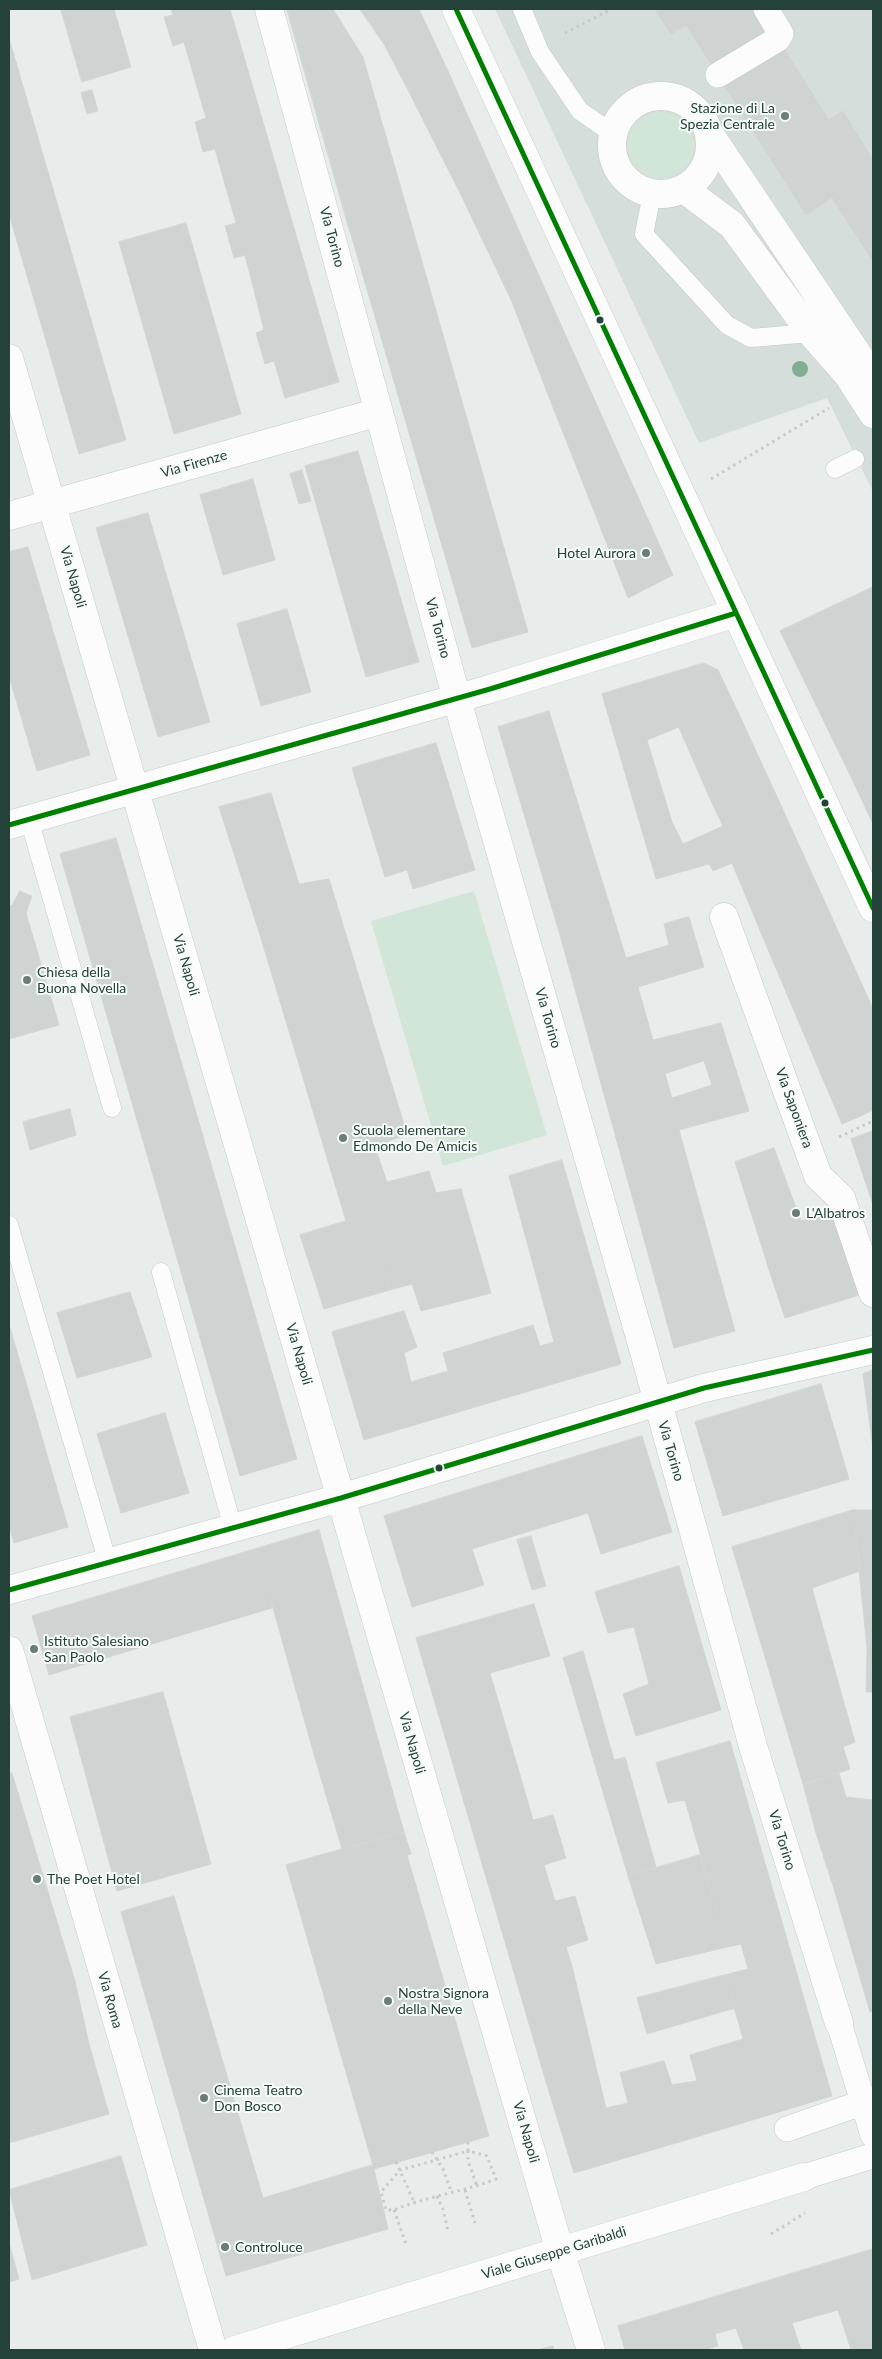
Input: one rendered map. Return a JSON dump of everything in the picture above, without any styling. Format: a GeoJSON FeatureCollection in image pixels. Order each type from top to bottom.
{"type":"FeatureCollection","features":[{"type":"Feature","properties":{"kind":"street","name":"Via Torino"},"geometry":{"type":"LineString","coordinates":[[270,9],[457,698],[753,1746],[839,2023]]}},
{"type":"Feature","properties":{"kind":"street"},"geometry":{"type":"LineString","coordinates":[[456,9],[873,908]]}},
{"type":"Feature","properties":{"kind":"street"},"geometry":{"type":"LineString","coordinates":[[718,75],[778,39],[781,34],[766,9]]}},
{"type":"Feature","properties":{"kind":"street"},"geometry":{"type":"LineString","coordinates":[[709,133],[710,150],[707,166],[697,179],[684,190],[668,195],[652,194],[636,188],[624,178],[615,165],[611,149],[612,133],[619,118],[629,106],[644,99],[660,95],[676,98],[691,106],[702,118],[709,133],[873,377]]}},
{"type":"Feature","properties":{"kind":"street"},"geometry":{"type":"LineString","coordinates":[[684,190],[732,225],[812,333],[848,375],[873,414]]}},
{"type":"Feature","properties":{"kind":"street","name":"Via Napoli"},"geometry":{"type":"LineString","coordinates":[[9,360],[136,790],[560,2251],[591,2350]]}},
{"type":"Feature","properties":{"kind":"street","name":"Via Firenze"},"geometry":{"type":"LineString","coordinates":[[9,516],[379,412]]}},
{"type":"Feature","properties":{"kind":"street"},"geometry":{"type":"LineString","coordinates":[[19,822],[457,698],[736,613]]}},
{"type":"Feature","properties":{"kind":"street","name":"Via Saponiera"},"geometry":{"type":"LineString","coordinates":[[724,917],[818,1176],[841,1198],[873,1293]]}},
{"type":"Feature","properties":{"kind":"street"},"geometry":{"type":"LineString","coordinates":[[9,1590],[341,1498],[657,1401],[704,1388],[873,1350]]}},
{"type":"Feature","properties":{"kind":"street","name":"Via Roma"},"geometry":{"type":"LineString","coordinates":[[9,1650],[213,2350]]}},
{"type":"Feature","properties":{"kind":"street"},"geometry":{"type":"LineString","coordinates":[[839,2023],[868,2101],[873,2149]]}},
{"type":"Feature","properties":{"kind":"street"},"geometry":{"type":"LineString","coordinates":[[787,2129],[868,2101]]}},
{"type":"Feature","properties":{"kind":"street","name":"Viale Giuseppe Garibaldi"},"geometry":{"type":"LineString","coordinates":[[235,2350],[804,2177],[834,2167],[873,2149]]}},
{"type":"Feature","properties":{"kind":"lane"},"geometry":{"type":"LineString","coordinates":[[522,9],[540,52],[580,111],[612,133]]}},
{"type":"Feature","properties":{"kind":"lane"},"geometry":{"type":"LineString","coordinates":[[652,194],[644,234],[727,325],[751,338],[812,333]]}},
{"type":"Feature","properties":{"kind":"lane"},"geometry":{"type":"LineString","coordinates":[[835,469],[855,459]]}},
{"type":"Feature","properties":{"kind":"lane"},"geometry":{"type":"LineString","coordinates":[[19,822],[112,1108]]}},
{"type":"Feature","properties":{"kind":"lane"},"geometry":{"type":"LineString","coordinates":[[9,1225],[108,1563]]}},
{"type":"Feature","properties":{"kind":"lane"},"geometry":{"type":"LineString","coordinates":[[161,1272],[233,1528]]}},
{"type":"Feature","properties":{"kind":"path"},"geometry":{"type":"LineString","coordinates":[[565,33],[612,9]]}},
{"type":"Feature","properties":{"kind":"path"},"geometry":{"type":"LineString","coordinates":[[721,474],[836,404]]}},
{"type":"Feature","properties":{"kind":"path"},"geometry":{"type":"LineString","coordinates":[[468,2142],[468,2161],[477,2186]]}},
{"type":"Feature","properties":{"kind":"path"},"geometry":{"type":"LineString","coordinates":[[468,2150],[488,2156],[496,2179],[465,2190],[451,2191],[394,2210],[386,2210],[381,2192],[400,2170],[468,2150]]}},
{"type":"Feature","properties":{"kind":"path"},"geometry":{"type":"LineString","coordinates":[[432,2152],[443,2169],[451,2191]]}},
{"type":"Feature","properties":{"kind":"path"},"geometry":{"type":"LineString","coordinates":[[396,2162],[414,2202]]}},
{"type":"Feature","properties":{"kind":"path"},"geometry":{"type":"LineString","coordinates":[[465,2190],[475,2223]]}},
{"type":"Feature","properties":{"kind":"path"},"geometry":{"type":"LineString","coordinates":[[437,2196],[448,2231]]}},
{"type":"Feature","properties":{"kind":"path"},"geometry":{"type":"LineString","coordinates":[[771,2234],[811,2209]]}},
{"type":"Feature","properties":{"kind":"path"},"geometry":{"type":"LineString","coordinates":[[394,2210],[406,2244]]}},
{"type":"Feature","properties":{"kind":"shaded area"},"geometry":{"type":"Polygon","coordinates":[[[495,9],[873,9],[873,492],[827,398],[699,443],[495,9]]]}},
{"type":"Feature","properties":{"kind":"green space"},"geometry":{"type":"Polygon","coordinates":[[[661,112],[674,114],[684,122],[692,132],[694,145],[692,158],[684,168],[674,176],[661,178],[648,176],[638,168],[630,158],[628,145],[630,132],[638,122],[648,114],[661,112]]]}},
{"type":"Feature","properties":{"kind":"green space"},"geometry":{"type":"Polygon","coordinates":[[[474,891],[547,1135],[443,1166],[371,921],[474,891]]]}},
{"type":"Feature","properties":{"kind":"building"},"geometry":{"type":"Polygon","coordinates":[[[61,9],[114,9],[131,67],[82,82],[61,9]]]}},
{"type":"Feature","properties":{"kind":"building"},"geometry":{"type":"Polygon","coordinates":[[[171,9],[230,9],[339,382],[285,398],[274,361],[265,364],[256,333],[264,330],[245,255],[234,258],[225,226],[236,223],[215,149],[203,152],[195,122],[206,118],[184,42],[173,46],[164,17],[173,15],[171,9]]]}},
{"type":"Feature","properties":{"kind":"building"},"geometry":{"type":"Polygon","coordinates":[[[287,9],[333,9],[363,57],[407,209],[349,228],[287,9]]]}},
{"type":"Feature","properties":{"kind":"building"},"geometry":{"type":"Polygon","coordinates":[[[360,9],[419,9],[448,71],[408,90],[385,46],[360,9]]]}},
{"type":"Feature","properties":{"kind":"building","name":"Stazione di La Spezia Centrale"},"geometry":{"type":"Polygon","coordinates":[[[655,9],[759,9],[829,120],[843,111],[873,160],[873,170],[806,215],[686,25],[671,34],[655,9]]]}},
{"type":"Feature","properties":{"kind":"building"},"geometry":{"type":"Polygon","coordinates":[[[9,38],[126,440],[79,454],[9,214],[9,38]]]}},
{"type":"Feature","properties":{"kind":"building"},"geometry":{"type":"Polygon","coordinates":[[[448,71],[544,287],[512,302],[408,90],[448,71]]]}},
{"type":"Feature","properties":{"kind":"building"},"geometry":{"type":"Polygon","coordinates":[[[92,90],[98,111],[87,114],[81,93],[92,90]]]}},
{"type":"Feature","properties":{"kind":"building"},"geometry":{"type":"Polygon","coordinates":[[[873,170],[873,259],[872,260],[832,198],[873,170]]]}},
{"type":"Feature","properties":{"kind":"building"},"geometry":{"type":"Polygon","coordinates":[[[407,209],[528,632],[472,648],[349,228],[407,209]]]}},
{"type":"Feature","properties":{"kind":"building"},"geometry":{"type":"Polygon","coordinates":[[[186,223],[241,414],[174,434],[119,242],[186,223]]]}},
{"type":"Feature","properties":{"kind":"building"},"geometry":{"type":"Polygon","coordinates":[[[544,287],[592,394],[554,410],[512,302],[544,287]]]}},
{"type":"Feature","properties":{"kind":"building"},"geometry":{"type":"Polygon","coordinates":[[[592,394],[621,459],[581,478],[554,410],[592,394]]]}},
{"type":"Feature","properties":{"kind":"building"},"geometry":{"type":"Polygon","coordinates":[[[358,451],[419,662],[366,677],[305,466],[358,451]]]}},
{"type":"Feature","properties":{"kind":"building"},"geometry":{"type":"Polygon","coordinates":[[[621,459],[673,575],[628,598],[581,478],[621,459]]]}},
{"type":"Feature","properties":{"kind":"building"},"geometry":{"type":"Polygon","coordinates":[[[302,470],[311,501],[299,504],[290,474],[302,470]]]}},
{"type":"Feature","properties":{"kind":"building"},"geometry":{"type":"Polygon","coordinates":[[[253,479],[275,560],[223,575],[200,495],[253,479]]]}},
{"type":"Feature","properties":{"kind":"building"},"geometry":{"type":"Polygon","coordinates":[[[148,513],[210,722],[158,737],[96,528],[148,513]]]}},
{"type":"Feature","properties":{"kind":"building"},"geometry":{"type":"Polygon","coordinates":[[[28,547],[90,755],[37,771],[9,676],[9,552],[28,547]]]}},
{"type":"Feature","properties":{"kind":"building"},"geometry":{"type":"Polygon","coordinates":[[[873,587],[873,769],[852,779],[780,631],[873,587]]]}},
{"type":"Feature","properties":{"kind":"building"},"geometry":{"type":"Polygon","coordinates":[[[287,609],[311,692],[261,706],[237,624],[287,609]]]}},
{"type":"Feature","properties":{"kind":"building"},"geometry":{"type":"Polygon","coordinates":[[[704,663],[718,670],[738,712],[683,737],[679,727],[647,740],[672,822],[683,844],[723,826],[712,803],[768,777],[829,911],[764,940],[732,863],[713,871],[709,864],[656,879],[602,694],[704,663]]]}},
{"type":"Feature","properties":{"kind":"building"},"geometry":{"type":"Polygon","coordinates":[[[549,711],[614,919],[560,935],[498,727],[549,711]]]}},
{"type":"Feature","properties":{"kind":"building"},"geometry":{"type":"Polygon","coordinates":[[[738,712],[768,777],[712,803],[683,737],[738,712]]]}},
{"type":"Feature","properties":{"kind":"building"},"geometry":{"type":"Polygon","coordinates":[[[436,743],[475,870],[413,889],[407,870],[385,877],[352,768],[436,743]]]}},
{"type":"Feature","properties":{"kind":"building"},"geometry":{"type":"Polygon","coordinates":[[[873,769],[873,824],[852,779],[873,769]]]}},
{"type":"Feature","properties":{"kind":"building"},"geometry":{"type":"Polygon","coordinates":[[[271,793],[299,884],[329,879],[407,1134],[375,1147],[387,1182],[429,1171],[436,1193],[346,1221],[260,935],[219,807],[271,793]]]}},
{"type":"Feature","properties":{"kind":"building"},"geometry":{"type":"Polygon","coordinates":[[[116,838],[297,1459],[240,1476],[60,854],[116,838]]]}},
{"type":"Feature","properties":{"kind":"building","name":"Chiesa della Buona Novella"},"geometry":{"type":"Polygon","coordinates":[[[20,891],[32,896],[26,913],[59,1025],[9,1039],[9,906],[12,905],[20,891]]]}},
{"type":"Feature","properties":{"kind":"building"},"geometry":{"type":"Polygon","coordinates":[[[829,911],[873,1009],[873,1042],[839,1059],[784,931],[829,911]]]}},
{"type":"Feature","properties":{"kind":"building"},"geometry":{"type":"Polygon","coordinates":[[[689,917],[704,967],[638,987],[653,1040],[721,1023],[749,1111],[679,1130],[735,1331],[674,1348],[560,935],[614,919],[626,958],[669,945],[664,924],[689,917]],[[704,1061],[665,1074],[672,1098],[712,1085],[704,1061]]]}},
{"type":"Feature","properties":{"kind":"building"},"geometry":{"type":"Polygon","coordinates":[[[784,931],[863,1115],[842,1124],[764,940],[784,931]]]}},
{"type":"Feature","properties":{"kind":"building"},"geometry":{"type":"Polygon","coordinates":[[[873,1042],[873,1110],[863,1115],[839,1059],[873,1042]]]}},
{"type":"Feature","properties":{"kind":"building"},"geometry":{"type":"Polygon","coordinates":[[[70,1109],[76,1135],[30,1150],[23,1122],[70,1109]]]}},
{"type":"Feature","properties":{"kind":"building"},"geometry":{"type":"Polygon","coordinates":[[[873,1131],[873,1205],[851,1139],[873,1131]]]}},
{"type":"Feature","properties":{"kind":"building"},"geometry":{"type":"Polygon","coordinates":[[[774,1148],[801,1221],[836,1212],[845,1235],[813,1243],[818,1264],[772,1279],[735,1162],[774,1148]]]}},
{"type":"Feature","properties":{"kind":"building"},"geometry":{"type":"Polygon","coordinates":[[[562,1160],[621,1364],[438,1418],[427,1377],[448,1371],[443,1353],[533,1325],[540,1346],[554,1342],[509,1176],[562,1160]]]}},
{"type":"Feature","properties":{"kind":"building"},"geometry":{"type":"Polygon","coordinates":[[[461,1189],[491,1293],[461,1301],[450,1264],[388,1281],[379,1246],[365,1249],[356,1218],[436,1193],[461,1189]]]}},
{"type":"Feature","properties":{"kind":"building"},"geometry":{"type":"Polygon","coordinates":[[[356,1218],[365,1249],[379,1246],[390,1290],[324,1309],[300,1235],[356,1218]]]}},
{"type":"Feature","properties":{"kind":"building"},"geometry":{"type":"Polygon","coordinates":[[[845,1235],[866,1293],[785,1318],[772,1279],[818,1264],[813,1243],[845,1235]]]}},
{"type":"Feature","properties":{"kind":"building"},"geometry":{"type":"Polygon","coordinates":[[[450,1264],[461,1301],[421,1311],[412,1284],[390,1290],[388,1281],[450,1264]]]}},
{"type":"Feature","properties":{"kind":"building"},"geometry":{"type":"Polygon","coordinates":[[[130,1292],[152,1357],[77,1378],[57,1313],[130,1292]]]}},
{"type":"Feature","properties":{"kind":"building"},"geometry":{"type":"Polygon","coordinates":[[[404,1311],[417,1347],[404,1353],[411,1382],[427,1377],[438,1418],[364,1440],[332,1332],[404,1311]]]}},
{"type":"Feature","properties":{"kind":"building"},"geometry":{"type":"Polygon","coordinates":[[[9,1324],[68,1527],[14,1543],[9,1526],[9,1324]]]}},
{"type":"Feature","properties":{"kind":"building"},"geometry":{"type":"Polygon","coordinates":[[[873,1370],[873,1449],[863,1374],[873,1370]]]}},
{"type":"Feature","properties":{"kind":"building"},"geometry":{"type":"Polygon","coordinates":[[[821,1384],[849,1479],[723,1516],[695,1422],[821,1384]]]}},
{"type":"Feature","properties":{"kind":"building"},"geometry":{"type":"Polygon","coordinates":[[[165,1413],[189,1493],[121,1513],[97,1434],[165,1413]]]}},
{"type":"Feature","properties":{"kind":"building"},"geometry":{"type":"Polygon","coordinates":[[[642,1436],[672,1532],[601,1554],[588,1513],[472,1549],[484,1585],[412,1607],[384,1516],[642,1436]]]}},
{"type":"Feature","properties":{"kind":"building"},"geometry":{"type":"Polygon","coordinates":[[[853,1510],[873,1510],[873,1692],[866,1692],[867,1648],[853,1510]]]}},
{"type":"Feature","properties":{"kind":"building"},"geometry":{"type":"Polygon","coordinates":[[[853,1510],[860,1571],[812,1588],[834,1667],[781,1682],[812,1782],[803,1784],[732,1547],[853,1510]]]}},
{"type":"Feature","properties":{"kind":"building"},"geometry":{"type":"Polygon","coordinates":[[[319,1530],[404,1832],[388,1836],[332,1641],[307,1648],[337,1752],[315,1758],[268,1590],[78,1647],[82,1665],[49,1675],[32,1616],[319,1530]]]}},
{"type":"Feature","properties":{"kind":"building"},"geometry":{"type":"Polygon","coordinates":[[[531,1536],[546,1586],[532,1590],[517,1540],[531,1536]]]}},
{"type":"Feature","properties":{"kind":"building"},"geometry":{"type":"Polygon","coordinates":[[[679,1566],[721,1710],[636,1736],[623,1694],[649,1684],[634,1627],[608,1633],[595,1592],[679,1566]]]}},
{"type":"Feature","properties":{"kind":"building"},"geometry":{"type":"Polygon","coordinates":[[[268,1590],[272,1608],[82,1665],[78,1647],[268,1590]]]}},
{"type":"Feature","properties":{"kind":"building"},"geometry":{"type":"Polygon","coordinates":[[[534,1604],[550,1656],[490,1673],[520,1775],[461,1792],[416,1638],[534,1604]]]}},
{"type":"Feature","properties":{"kind":"building"},"geometry":{"type":"Polygon","coordinates":[[[332,1641],[388,1836],[342,1849],[315,1758],[337,1752],[307,1648],[332,1641]]]}},
{"type":"Feature","properties":{"kind":"building"},"geometry":{"type":"Polygon","coordinates":[[[583,1651],[614,1760],[625,1757],[656,1867],[628,1876],[563,1658],[583,1651]]]}},
{"type":"Feature","properties":{"kind":"building"},"geometry":{"type":"Polygon","coordinates":[[[834,1667],[855,1742],[843,1747],[850,1769],[812,1782],[781,1682],[834,1667]]]}},
{"type":"Feature","properties":{"kind":"building"},"geometry":{"type":"Polygon","coordinates":[[[163,1692],[211,1864],[117,1891],[70,1717],[163,1692]]]}},
{"type":"Feature","properties":{"kind":"building"},"geometry":{"type":"Polygon","coordinates":[[[730,1741],[832,2096],[693,2138],[677,2084],[697,2081],[690,2055],[743,2039],[725,1975],[748,1969],[741,1944],[727,1947],[685,1800],[668,1803],[656,1763],[730,1741]]]}},
{"type":"Feature","properties":{"kind":"building"},"geometry":{"type":"Polygon","coordinates":[[[12,1773],[75,1981],[9,2000],[9,1774],[12,1773]]]}},
{"type":"Feature","properties":{"kind":"building"},"geometry":{"type":"Polygon","coordinates":[[[839,1773],[846,1797],[873,1800],[873,1831],[815,1829],[803,1784],[839,1773]]]}},
{"type":"Feature","properties":{"kind":"building"},"geometry":{"type":"Polygon","coordinates":[[[520,1775],[533,1820],[553,1815],[566,1858],[544,1865],[555,1901],[575,1896],[588,1940],[566,1947],[572,1966],[517,1983],[461,1792],[520,1775]]]}},
{"type":"Feature","properties":{"kind":"building"},"geometry":{"type":"Polygon","coordinates":[[[815,1829],[873,1831],[873,1870],[832,1882],[815,1829]]]}},
{"type":"Feature","properties":{"kind":"building","name":"Nostra Signora della Neve"},"geometry":{"type":"Polygon","coordinates":[[[404,1832],[411,1854],[407,1855],[489,2136],[374,2169],[286,1865],[404,1832]]]}},
{"type":"Feature","properties":{"kind":"building"},"geometry":{"type":"Polygon","coordinates":[[[700,1855],[727,1947],[656,1964],[628,1876],[700,1855]]]}},
{"type":"Feature","properties":{"kind":"building"},"geometry":{"type":"Polygon","coordinates":[[[873,1870],[873,2011],[870,2012],[832,1882],[873,1870]]]}},
{"type":"Feature","properties":{"kind":"building"},"geometry":{"type":"Polygon","coordinates":[[[174,1896],[200,1984],[146,1999],[121,1912],[174,1896]]]}},
{"type":"Feature","properties":{"kind":"building"},"geometry":{"type":"Polygon","coordinates":[[[572,1966],[596,2067],[546,2082],[517,1983],[572,1966]]]}},
{"type":"Feature","properties":{"kind":"building"},"geometry":{"type":"Polygon","coordinates":[[[725,1975],[735,2008],[647,2034],[637,1998],[725,1975]]]}},
{"type":"Feature","properties":{"kind":"building"},"geometry":{"type":"Polygon","coordinates":[[[75,1981],[89,2044],[9,2067],[9,2000],[75,1981]]]}},
{"type":"Feature","properties":{"kind":"building","name":"Cinema Teatro Don Bosco"},"geometry":{"type":"Polygon","coordinates":[[[200,1984],[263,2198],[210,2220],[146,1999],[200,1984]]]}},
{"type":"Feature","properties":{"kind":"building"},"geometry":{"type":"Polygon","coordinates":[[[89,2044],[109,2114],[9,2143],[9,2067],[89,2044]]]}},
{"type":"Feature","properties":{"kind":"building"},"geometry":{"type":"Polygon","coordinates":[[[664,2061],[672,2085],[677,2084],[693,2138],[574,2173],[546,2082],[596,2067],[606,2108],[628,2103],[620,2073],[664,2061]]]}},
{"type":"Feature","properties":{"kind":"building"},"geometry":{"type":"Polygon","coordinates":[[[121,2156],[147,2245],[32,2280],[9,2190],[121,2156]]]}},
{"type":"Feature","properties":{"kind":"building"},"geometry":{"type":"Polygon","coordinates":[[[373,2165],[388,2229],[226,2276],[210,2220],[263,2198],[373,2165]]]}},
{"type":"Feature","properties":{"kind":"building"},"geometry":{"type":"Polygon","coordinates":[[[9,2243],[19,2279],[9,2282],[9,2243]]]}},
{"type":"Feature","properties":{"kind":"building"},"geometry":{"type":"Polygon","coordinates":[[[873,2249],[873,2350],[851,2350],[838,2310],[792,2323],[801,2350],[744,2350],[736,2328],[715,2334],[718,2346],[703,2350],[625,2350],[618,2326],[873,2249]]]}},
{"type":"Feature","properties":{"kind":"building"},"geometry":{"type":"Polygon","coordinates":[[[553,2346],[554,2350],[537,2350],[553,2346]]]}},
{"type":"Feature","properties":{"kind":"transit line"},"geometry":{"type":"LineString","coordinates":[[456,9],[873,908]]}},
{"type":"Feature","properties":{"kind":"transit line"},"geometry":{"type":"LineString","coordinates":[[9,825],[490,689],[736,613]]}},
{"type":"Feature","properties":{"kind":"transit line"},"geometry":{"type":"LineString","coordinates":[[9,1590],[341,1498],[704,1388],[873,1350]]}},
{"type":"Feature","properties":{"kind":"place","name":"Stazione di La Spezia Centrale"},"geometry":{"type":"Point","coordinates":[785,116]}},
{"type":"Feature","properties":{"kind":"place","name":"Hotel Aurora"},"geometry":{"type":"Point","coordinates":[646,553]}},
{"type":"Feature","properties":{"kind":"place","name":"Chiesa della Buona Novella"},"geometry":{"type":"Point","coordinates":[27,980]}},
{"type":"Feature","properties":{"kind":"place","name":"Scuola elementare Edmondo De Amicis"},"geometry":{"type":"Point","coordinates":[343,1138]}},
{"type":"Feature","properties":{"kind":"place","name":"L'Albatros"},"geometry":{"type":"Point","coordinates":[796,1213]}},
{"type":"Feature","properties":{"kind":"place","name":"Istituto Salesiano San Paolo"},"geometry":{"type":"Point","coordinates":[34,1649]}},
{"type":"Feature","properties":{"kind":"place","name":"The Poet Hotel"},"geometry":{"type":"Point","coordinates":[37,1879]}},
{"type":"Feature","properties":{"kind":"place","name":"Nostra Signora della Neve"},"geometry":{"type":"Point","coordinates":[388,2001]}},
{"type":"Feature","properties":{"kind":"place","name":"Cinema Teatro Don Bosco"},"geometry":{"type":"Point","coordinates":[204,2098]}},
{"type":"Feature","properties":{"kind":"place","name":"Controluce"},"geometry":{"type":"Point","coordinates":[225,2247]}}]}
